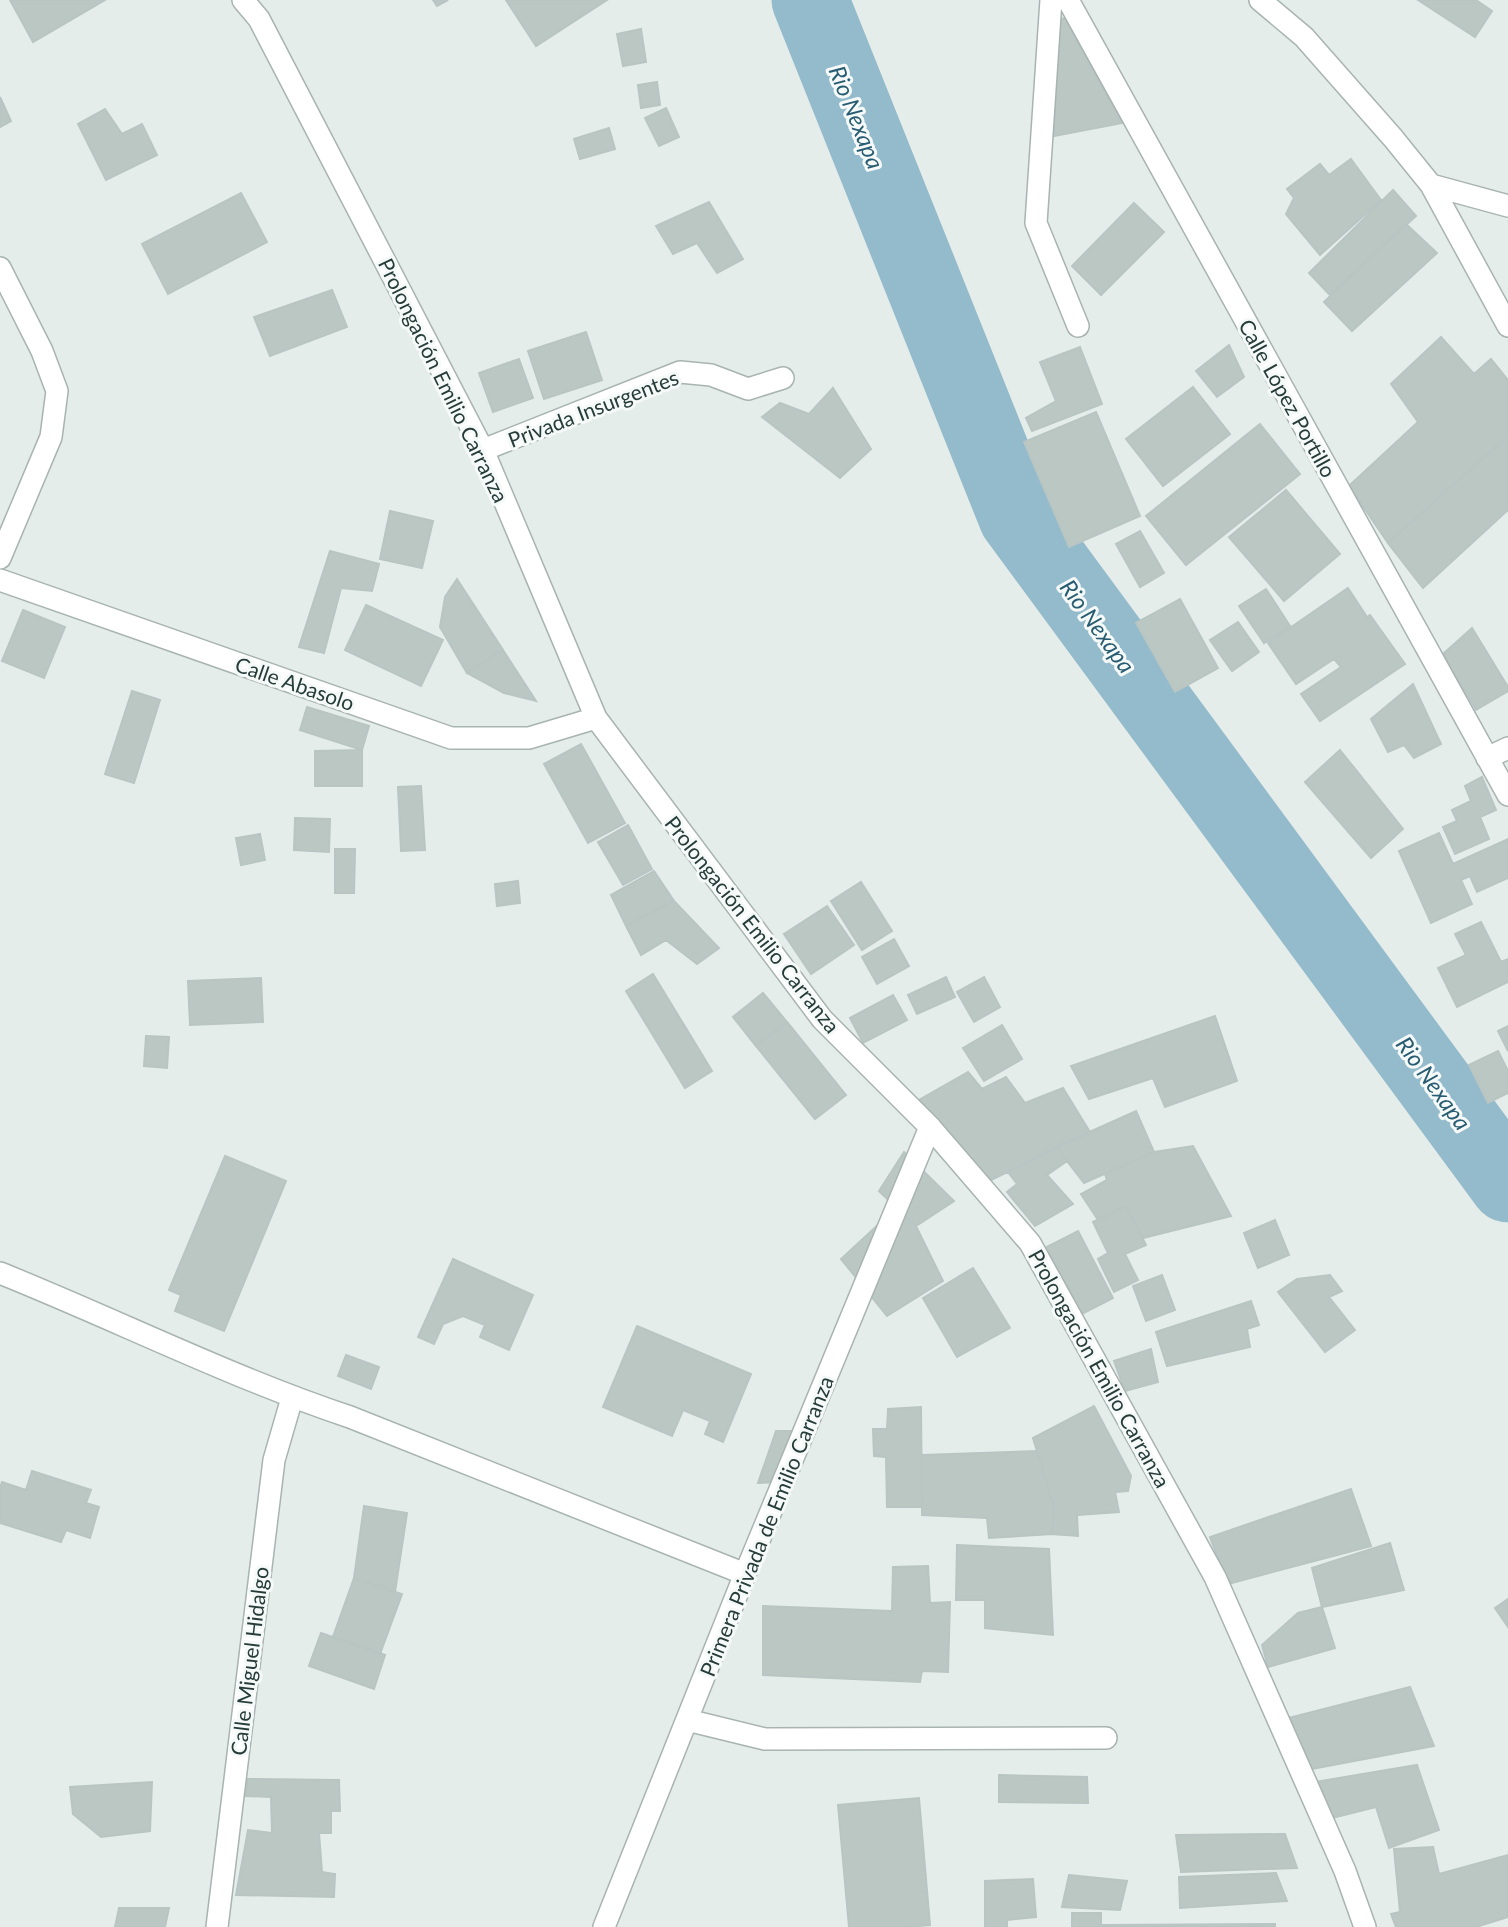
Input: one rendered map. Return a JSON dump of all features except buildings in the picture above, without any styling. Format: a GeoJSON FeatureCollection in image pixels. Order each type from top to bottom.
{"type":"FeatureCollection","features":[{"type":"Feature","properties":{"kind":"street","name":"Prolongación Emilio Carranza"},"geometry":{"type":"LineString","coordinates":[[243,0],[259,19],[483,450],[596,718],[822,1019],[930,1126],[1030,1242],[1215,1577],[1345,1871],[1364,1927]]}},
{"type":"Feature","properties":{"kind":"street"},"geometry":{"type":"LineString","coordinates":[[1051,0],[1036,223],[1078,326]]}},
{"type":"Feature","properties":{"kind":"street","name":"Calle López Portillo"},"geometry":{"type":"LineString","coordinates":[[1069,0],[1508,794]]}},
{"type":"Feature","properties":{"kind":"street"},"geometry":{"type":"LineString","coordinates":[[1260,0],[1304,37],[1431,185],[1508,326]]}},
{"type":"Feature","properties":{"kind":"street"},"geometry":{"type":"LineString","coordinates":[[1431,185],[1508,206]]}},
{"type":"Feature","properties":{"kind":"street"},"geometry":{"type":"LineString","coordinates":[[0,268],[42,351],[57,391],[51,437],[0,558]]}},
{"type":"Feature","properties":{"kind":"street","name":"Privada Insurgentes"},"geometry":{"type":"LineString","coordinates":[[483,450],[680,372],[711,375],[748,388],[783,378]]}},
{"type":"Feature","properties":{"kind":"street","name":"Calle Abasolo"},"geometry":{"type":"LineString","coordinates":[[0,580],[451,738],[529,738],[596,718]]}},
{"type":"Feature","properties":{"kind":"street"},"geometry":{"type":"LineString","coordinates":[[1487,758],[1508,748]]}},
{"type":"Feature","properties":{"kind":"street","name":"Primera Privada de Emilio Carranza"},"geometry":{"type":"LineString","coordinates":[[604,1927],[745,1574],[930,1126]]}},
{"type":"Feature","properties":{"kind":"street"},"geometry":{"type":"LineString","coordinates":[[0,1273],[292,1398],[350,1417],[745,1574]]}},
{"type":"Feature","properties":{"kind":"street","name":"Calle Miguel Hidalgo"},"geometry":{"type":"LineString","coordinates":[[217,1927],[274,1460],[292,1398]]}},
{"type":"Feature","properties":{"kind":"street"},"geometry":{"type":"LineString","coordinates":[[687,1720],[765,1739],[1106,1738]]}},
{"type":"Feature","properties":{"kind":"waterway","name":"Rio Nexapa"},"geometry":{"type":"LineString","coordinates":[[810,0],[1017,517],[1508,1184]]}}]}
